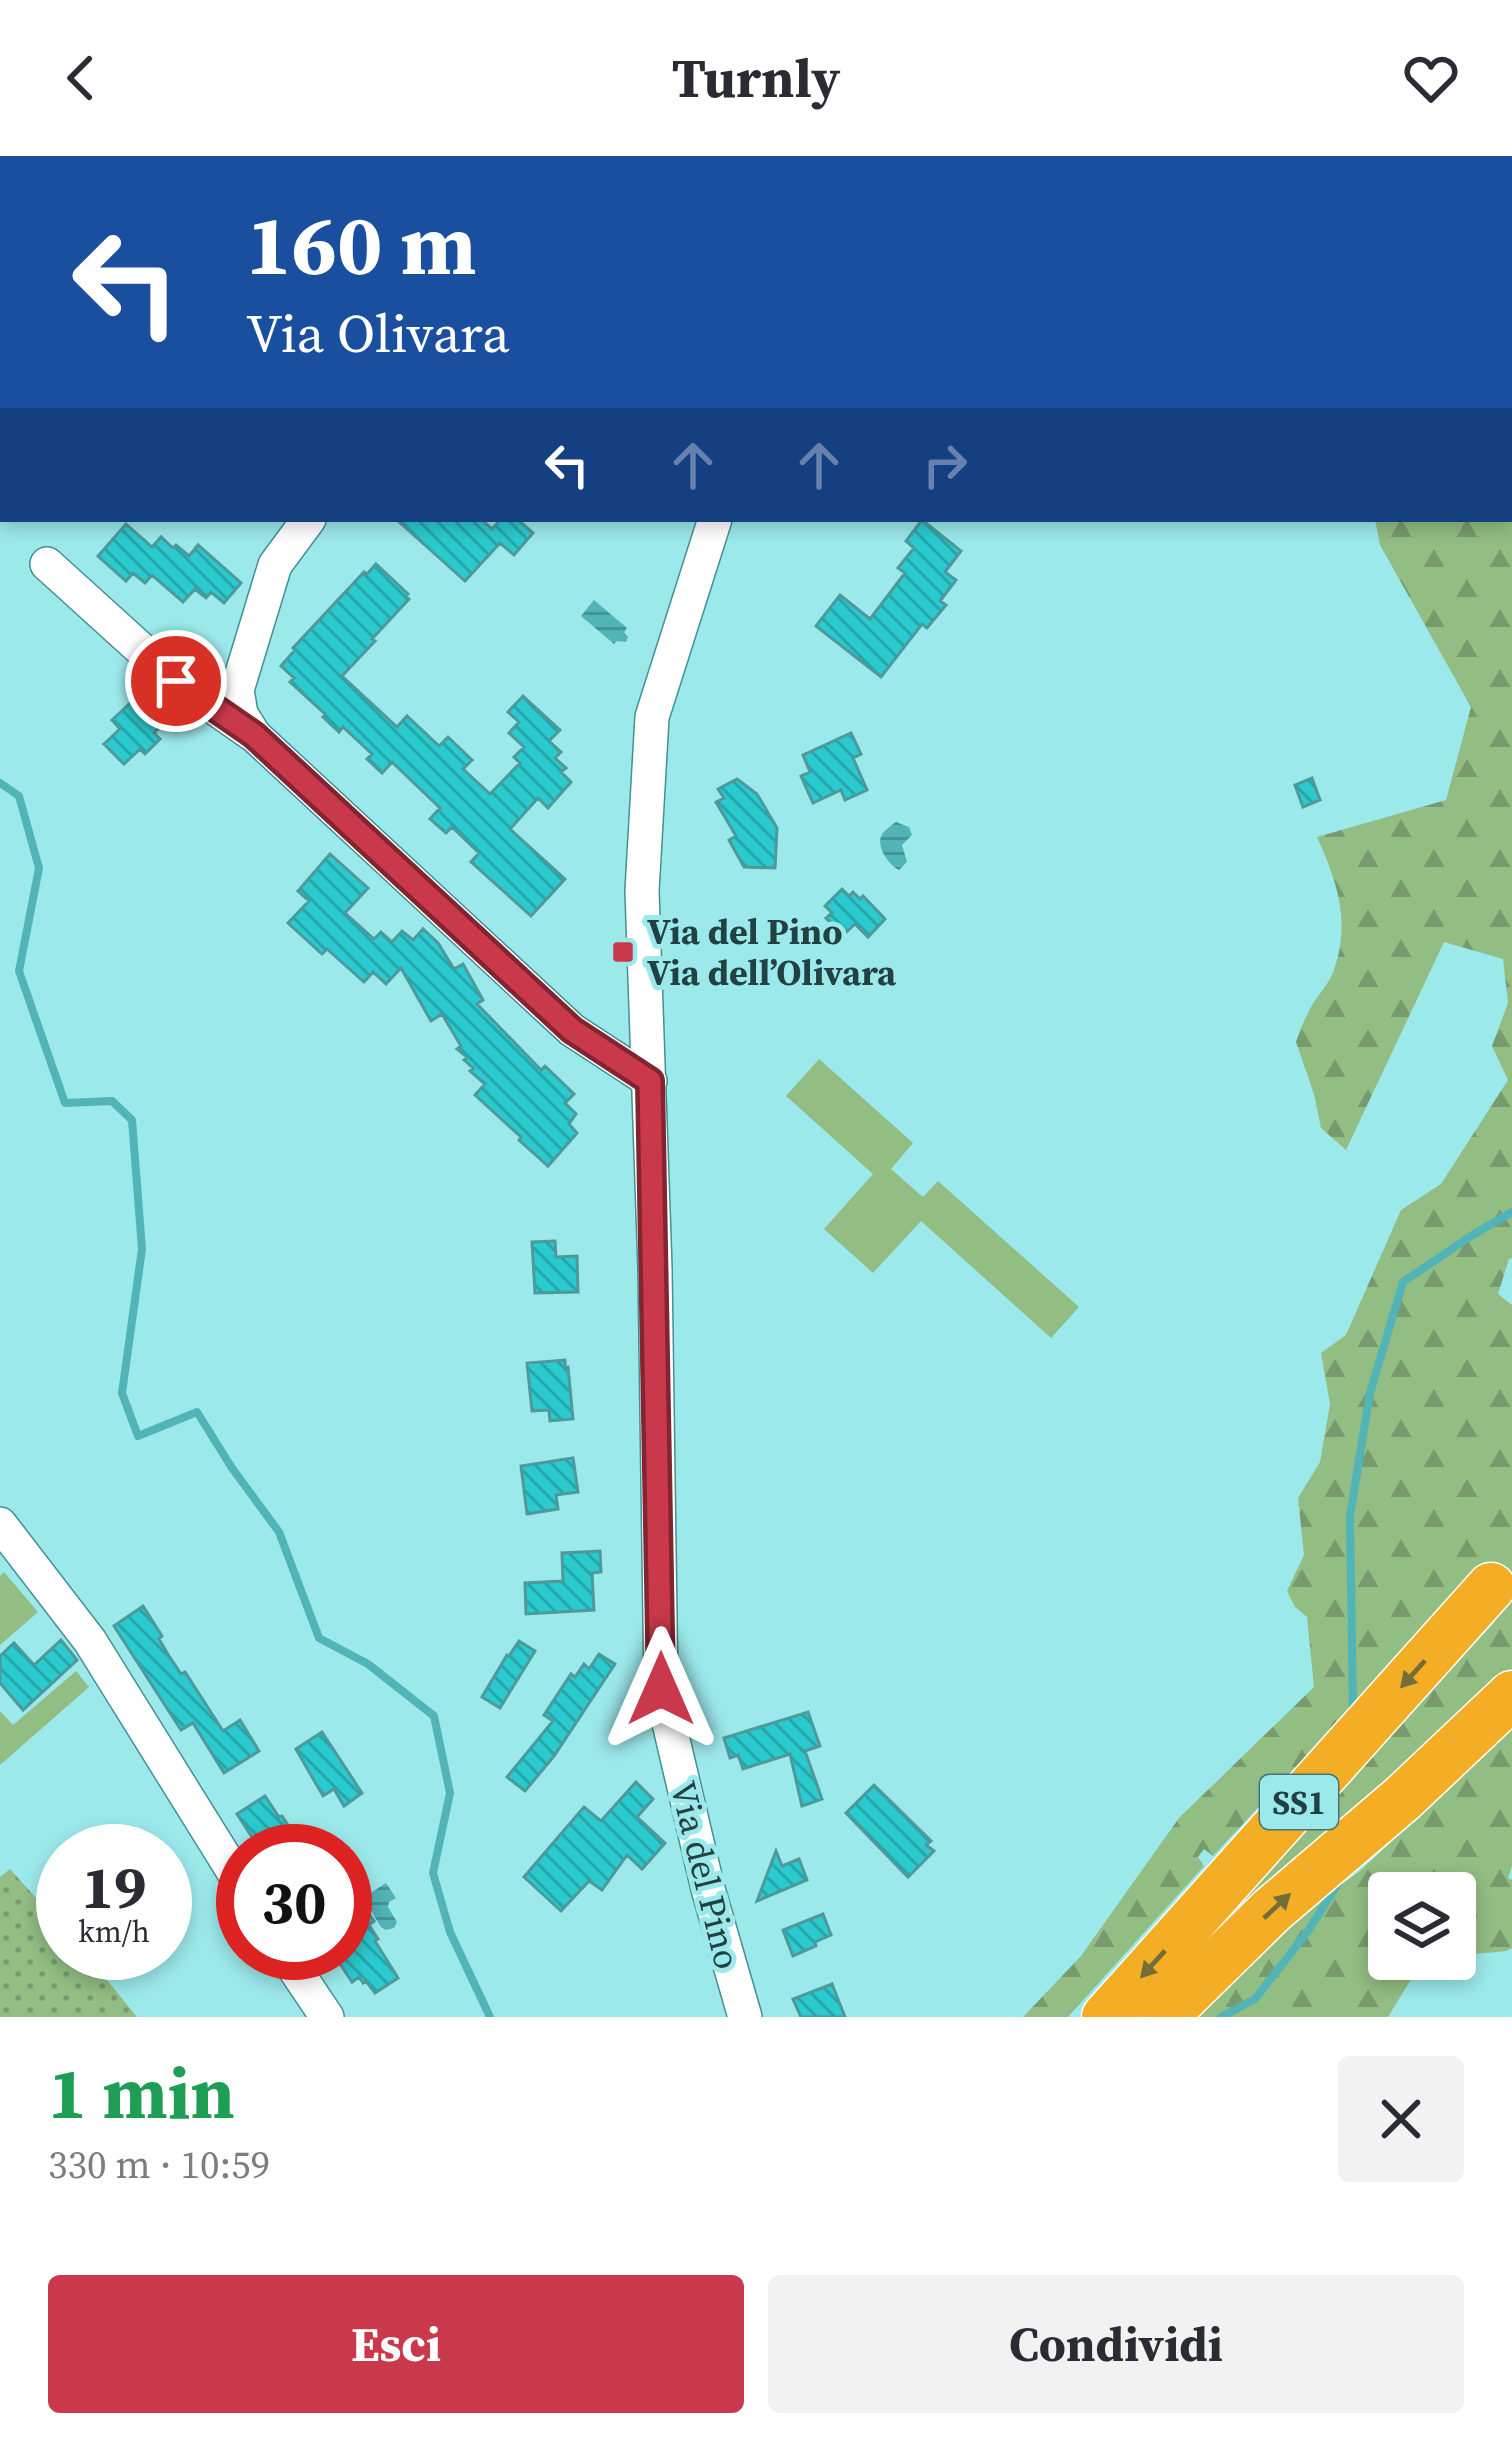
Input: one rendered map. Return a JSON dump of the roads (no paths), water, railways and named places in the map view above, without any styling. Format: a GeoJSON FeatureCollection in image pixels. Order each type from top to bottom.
{"type":"FeatureCollection","features":[{"type":"Feature","properties":{"kind":"highway","name":"SS1"},"geometry":{"type":"LineString","coordinates":[[1106,2017],[1491,1587]]}},
{"type":"Feature","properties":{"kind":"highway","name":"SS1"},"geometry":{"type":"LineString","coordinates":[[1163,2017],[1272,1910],[1392,1809],[1512,1695]]}},
{"type":"Feature","properties":{"kind":"street"},"geometry":{"type":"LineString","coordinates":[[254,735],[241,714],[237,690],[275,565],[307,522]]}},
{"type":"Feature","properties":{"kind":"street","name":"Via del Pino"},"geometry":{"type":"LineString","coordinates":[[714,522],[652,717],[642,891],[661,1689],[708,1889],[746,2017]]}},
{"type":"Feature","properties":{"kind":"street"},"geometry":{"type":"LineString","coordinates":[[47,564],[176,681],[254,735],[572,1030],[650,1081]]}},
{"type":"Feature","properties":{"kind":"street"},"geometry":{"type":"LineString","coordinates":[[0,1524],[90,1641],[216,1844]]}},
{"type":"Feature","properties":{"kind":"street"},"geometry":{"type":"LineString","coordinates":[[302,1980],[327,2017]]}},
{"type":"Feature","properties":{"kind":"water"},"geometry":{"type":"Polygon","coordinates":[[[594,600],[627,628],[626,642],[614,644],[581,616],[594,600]]]}},
{"type":"Feature","properties":{"kind":"water"},"geometry":{"type":"Polygon","coordinates":[[[896,822],[909,827],[912,835],[902,845],[907,862],[899,870],[880,843],[896,822]]]}},
{"type":"Feature","properties":{"kind":"water"},"geometry":{"type":"Polygon","coordinates":[[[386,1883],[396,1898],[388,1907],[397,1922],[394,1928],[381,1927],[372,1912],[372,1892],[386,1883]]]}},
{"type":"Feature","properties":{"kind":"waterway"},"geometry":{"type":"LineString","coordinates":[[0,783],[19,796],[39,868],[19,971],[65,1103],[112,1101],[132,1120],[142,1249],[122,1393],[138,1436],[197,1412],[279,1532],[319,1638],[368,1664],[434,1716],[450,1793],[433,1873],[450,1932],[490,2017]]}},
{"type":"Feature","properties":{"kind":"waterway"},"geometry":{"type":"LineString","coordinates":[[1353,1712],[1350,1516],[1370,1393],[1403,1282],[1512,1212]]}},
{"type":"Feature","properties":{"kind":"waterway"},"geometry":{"type":"LineString","coordinates":[[1221,2017],[1255,1999],[1341,1879]]}},
{"type":"Feature","properties":{"kind":"place","name":"Via del Pino Via dell’Olivara"},"geometry":{"type":"Point","coordinates":[623,952]}}]}
